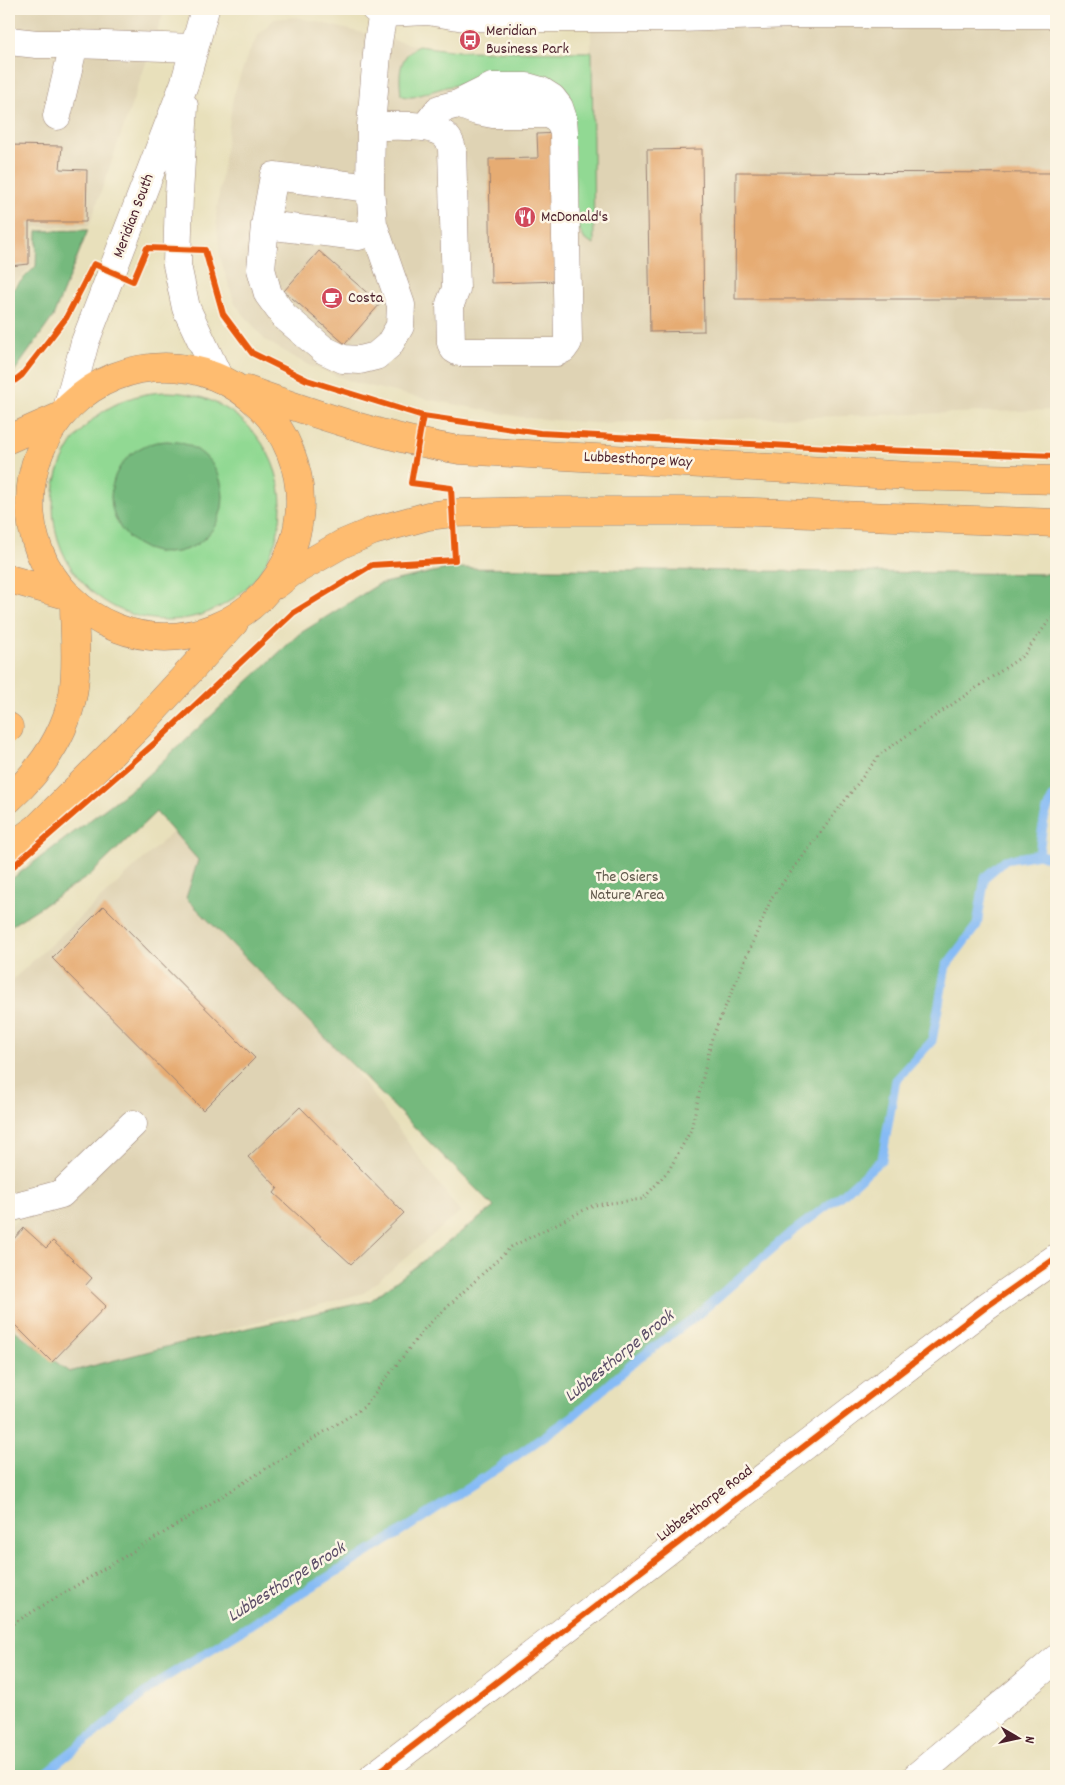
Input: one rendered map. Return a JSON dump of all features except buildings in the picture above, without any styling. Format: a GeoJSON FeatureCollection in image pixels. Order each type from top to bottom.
{"type":"FeatureCollection","features":[{"type":"Feature","properties":{"kind":"highway","name":"Lubbesthorpe Way"},"geometry":{"type":"LineString","coordinates":[[64,412],[93,388],[122,374],[138,370],[172,367],[196,371],[224,380],[301,409],[361,428],[418,443],[459,450],[910,476],[1056,480]]}},
{"type":"Feature","properties":{"kind":"highway"},"geometry":{"type":"LineString","coordinates":[[9,848],[37,828],[142,722],[274,582],[288,558],[299,522],[299,486],[296,468],[282,434],[259,405],[245,393],[224,380]]}},
{"type":"Feature","properties":{"kind":"highway"},"geometry":{"type":"LineString","coordinates":[[9,439],[64,412]]}},
{"type":"Feature","properties":{"kind":"highway"},"geometry":{"type":"LineString","coordinates":[[64,412],[41,449],[35,467],[30,506],[32,526],[44,562],[54,579],[70,598],[88,614],[121,630],[139,635],[175,637],[202,632],[228,622],[250,607],[291,573],[342,544],[373,530],[405,521],[452,513],[727,511],[1056,523]]}},
{"type":"Feature","properties":{"kind":"highway"},"geometry":{"type":"LineString","coordinates":[[9,579],[70,598]]}},
{"type":"Feature","properties":{"kind":"highway"},"geometry":{"type":"LineString","coordinates":[[9,799],[28,782],[60,736],[73,694],[75,676],[70,598]]}},
{"type":"Feature","properties":{"kind":"street","name":"Meridian South"},"geometry":{"type":"LineString","coordinates":[[64,412],[85,342],[185,82],[205,9]]}},
{"type":"Feature","properties":{"kind":"street"},"geometry":{"type":"LineString","coordinates":[[370,188],[274,176],[265,225],[262,268],[268,294],[284,316],[324,350],[343,359],[360,360],[376,356],[389,344],[400,326],[401,304],[373,224],[370,188],[371,126],[379,11],[428,11],[464,17],[518,18],[680,13],[1056,14]]}},
{"type":"Feature","properties":{"kind":"street"},"geometry":{"type":"LineString","coordinates":[[9,41],[37,44],[194,48]]}},
{"type":"Feature","properties":{"kind":"street"},"geometry":{"type":"LineString","coordinates":[[57,116],[74,44]]}},
{"type":"Feature","properties":{"kind":"street","name":"Meridian South"},"geometry":{"type":"LineString","coordinates":[[185,82],[178,195],[177,265],[186,308],[224,380]]}},
{"type":"Feature","properties":{"kind":"street"},"geometry":{"type":"LineString","coordinates":[[371,126],[436,129],[447,137],[452,149],[456,289],[450,304],[451,344],[454,349],[459,352],[556,352],[563,349],[568,342],[564,132],[563,119],[559,108],[552,98],[541,91],[527,87],[492,87],[458,104],[439,109],[425,127]]}},
{"type":"Feature","properties":{"kind":"street"},"geometry":{"type":"LineString","coordinates":[[265,225],[358,236],[368,233],[373,224]]}},
{"type":"Feature","properties":{"kind":"street"},"geometry":{"type":"LineString","coordinates":[[9,1208],[61,1194],[133,1124]]}},
{"type":"Feature","properties":{"kind":"street","name":"Lubbesthorpe Road"},"geometry":{"type":"LineString","coordinates":[[374,1776],[986,1306],[1056,1258]]}},
{"type":"Feature","properties":{"kind":"street"},"geometry":{"type":"LineString","coordinates":[[917,1776],[1056,1658]]}},
{"type":"Feature","properties":{"kind":"path"},"geometry":{"type":"LineString","coordinates":[[9,1626],[162,1534],[364,1407],[425,1328],[511,1247],[594,1205],[643,1199],[669,1170],[690,1130],[712,1038],[772,897],[880,754],[1024,655],[1051,618],[1056,616]]}},
{"type":"Feature","properties":{"kind":"shaded area"},"geometry":{"type":"Polygon","coordinates":[[[9,9],[165,9],[89,226],[34,227],[33,265],[9,289],[9,9]]]}},
{"type":"Feature","properties":{"kind":"shaded area"},"geometry":{"type":"Polygon","coordinates":[[[591,9],[1056,9],[1056,410],[596,423],[526,418],[416,397],[356,383],[308,365],[265,340],[235,304],[220,258],[216,215],[233,97],[246,59],[258,35],[274,19],[296,17],[418,46],[458,51],[591,52],[591,9]]]}},
{"type":"Feature","properties":{"kind":"shaded area"},"geometry":{"type":"Polygon","coordinates":[[[175,830],[460,1212],[364,1293],[69,1372],[9,1326],[9,1227],[21,1217],[9,1201],[9,983],[175,830]]]}},
{"type":"Feature","properties":{"kind":"green space"},"geometry":{"type":"Polygon","coordinates":[[[418,46],[458,51],[592,52],[594,245],[585,240],[574,220],[572,143],[484,80],[446,87],[413,97],[401,95],[400,73],[403,61],[411,50],[418,46]]]}},
{"type":"Feature","properties":{"kind":"green space"},"geometry":{"type":"Polygon","coordinates":[[[88,230],[53,317],[14,372],[9,375],[9,293],[36,266],[37,231],[88,230]]]}},
{"type":"Feature","properties":{"kind":"green space"},"geometry":{"type":"Polygon","coordinates":[[[167,392],[189,394],[211,401],[230,411],[255,434],[267,452],[276,473],[281,506],[279,528],[272,550],[262,569],[239,594],[221,606],[200,615],[167,620],[145,618],[123,611],[104,601],[79,578],[67,560],[58,539],[53,506],[55,484],[62,462],[72,443],[95,418],[113,406],[134,397],[167,392]]]}},
{"type":"Feature","properties":{"kind":"green space"},"geometry":{"type":"Polygon","coordinates":[[[167,441],[188,446],[206,458],[218,476],[223,497],[218,518],[206,536],[188,548],[167,553],[146,548],[128,536],[116,518],[111,497],[116,476],[128,458],[146,446],[167,441]]]}},
{"type":"Feature","properties":{"kind":"green space","name":"The Osiers Nature Area"},"geometry":{"type":"Polygon","coordinates":[[[451,568],[1056,574],[1056,793],[1046,814],[1039,854],[1005,860],[985,877],[977,925],[946,966],[932,1041],[896,1080],[882,1159],[843,1194],[788,1235],[695,1317],[633,1363],[576,1413],[497,1469],[399,1533],[163,1679],[41,1776],[9,1776],[9,1326],[69,1372],[181,1343],[370,1301],[494,1207],[186,898],[198,860],[156,812],[89,876],[9,927],[9,881],[138,784],[299,634],[379,584],[451,568]]]}},
{"type":"Feature","properties":{"kind":"waterway"},"geometry":{"type":"LineString","coordinates":[[1039,854],[1046,814],[1056,793]]}},
{"type":"Feature","properties":{"kind":"waterway","name":"Lubbesthorpe Brook"},"geometry":{"type":"LineString","coordinates":[[41,1776],[163,1679],[399,1533],[572,1417],[633,1363],[695,1317],[788,1235],[843,1194],[882,1159],[896,1080],[932,1041],[946,966],[977,925],[985,877],[1005,860],[1039,854],[1056,861]]}},
{"type":"Feature","properties":{"kind":"cycle path"},"geometry":{"type":"LineString","coordinates":[[9,385],[22,375],[66,318],[94,264],[133,281],[147,248],[205,250],[223,314],[252,353],[307,380],[423,416],[540,433],[849,449],[1056,456]]}},
{"type":"Feature","properties":{"kind":"cycle path"},"geometry":{"type":"LineString","coordinates":[[9,870],[156,742],[293,613],[372,565],[455,560],[451,488],[411,483],[423,416]]}},
{"type":"Feature","properties":{"kind":"cycle path"},"geometry":{"type":"LineString","coordinates":[[374,1776],[986,1307],[1056,1258]]}},
{"type":"Feature","properties":{"kind":"place","name":"Meridian Business Park"},"geometry":{"type":"Point","coordinates":[470,40]}},
{"type":"Feature","properties":{"kind":"place","name":"McDonald's"},"geometry":{"type":"Point","coordinates":[525,217]}},
{"type":"Feature","properties":{"kind":"place","name":"Costa"},"geometry":{"type":"Point","coordinates":[332,298]}}]}
